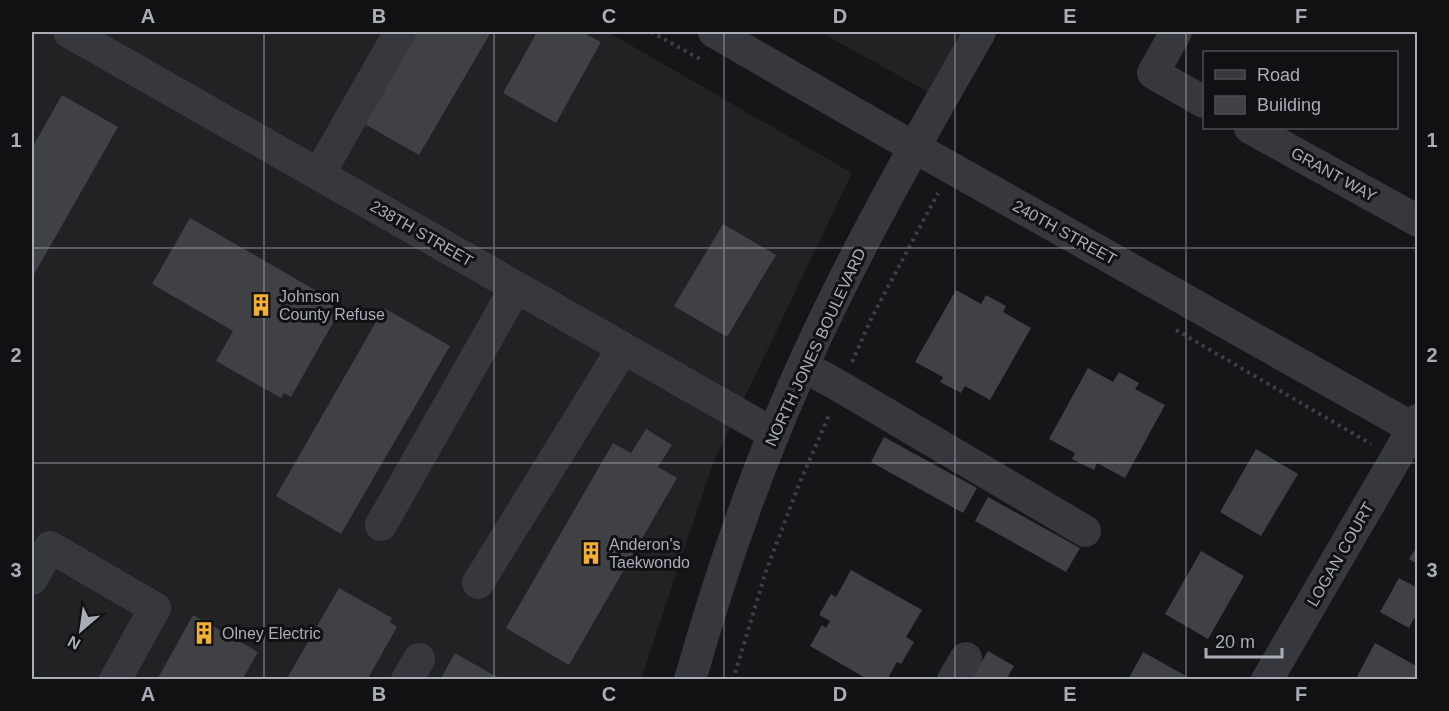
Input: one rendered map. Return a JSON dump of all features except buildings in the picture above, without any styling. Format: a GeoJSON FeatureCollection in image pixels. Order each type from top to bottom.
{"type":"FeatureCollection","features":[{"type":"Feature","properties":{"kind":"street","name":"238TH STREET"},"geometry":{"type":"LineString","coordinates":[[69,32],[774,434]]}},
{"type":"Feature","properties":{"kind":"street"},"geometry":{"type":"LineString","coordinates":[[319,174],[400,32]]}},
{"type":"Feature","properties":{"kind":"street","name":"240TH STREET"},"geometry":{"type":"LineString","coordinates":[[714,32],[914,147],[1416,426]]}},
{"type":"Feature","properties":{"kind":"street","name":"NORTH JONES BOULEVARD"},"geometry":{"type":"LineString","coordinates":[[690,680],[704,629],[741,520],[774,434],[816,336],[914,147],[980,32]]}},
{"type":"Feature","properties":{"kind":"street"},"geometry":{"type":"LineString","coordinates":[[1176,32],[1153,73],[1203,101]]}},
{"type":"Feature","properties":{"kind":"street","name":"GRANT WAY"},"geometry":{"type":"LineString","coordinates":[[1252,129],[1418,221]]}},
{"type":"Feature","properties":{"kind":"street"},"geometry":{"type":"LineString","coordinates":[[381,525],[516,287]]}},
{"type":"Feature","properties":{"kind":"street"},"geometry":{"type":"LineString","coordinates":[[478,583],[623,348]]}},
{"type":"Feature","properties":{"kind":"street"},"geometry":{"type":"LineString","coordinates":[[803,366],[1085,531]]}},
{"type":"Feature","properties":{"kind":"street","name":"LOGAN COURT"},"geometry":{"type":"LineString","coordinates":[[1267,680],[1416,426]]}},
{"type":"Feature","properties":{"kind":"street"},"geometry":{"type":"LineString","coordinates":[[32,579],[50,547],[155,608],[115,680]]}},
{"type":"Feature","properties":{"kind":"path"},"geometry":{"type":"LineString","coordinates":[[733,680],[766,571],[800,482],[872,317],[939,192]]}},
{"type":"Feature","properties":{"kind":"shaded area"},"geometry":{"type":"Polygon","coordinates":[[[32,32],[608,32],[852,173],[712,466],[641,679],[32,679],[32,32]]]}},
{"type":"Feature","properties":{"kind":"shaded area"},"geometry":{"type":"Polygon","coordinates":[[[820,32],[991,32],[950,104],[820,32]]]}},
{"type":"Feature","properties":{"kind":"place","name":"Johnson County Refuse"},"geometry":{"type":"Point","coordinates":[261,305]}},
{"type":"Feature","properties":{"kind":"place","name":"Anderon's Taekwondo"},"geometry":{"type":"Point","coordinates":[591,553]}},
{"type":"Feature","properties":{"kind":"place","name":"Olney Electric"},"geometry":{"type":"Point","coordinates":[204,633]}}]}
